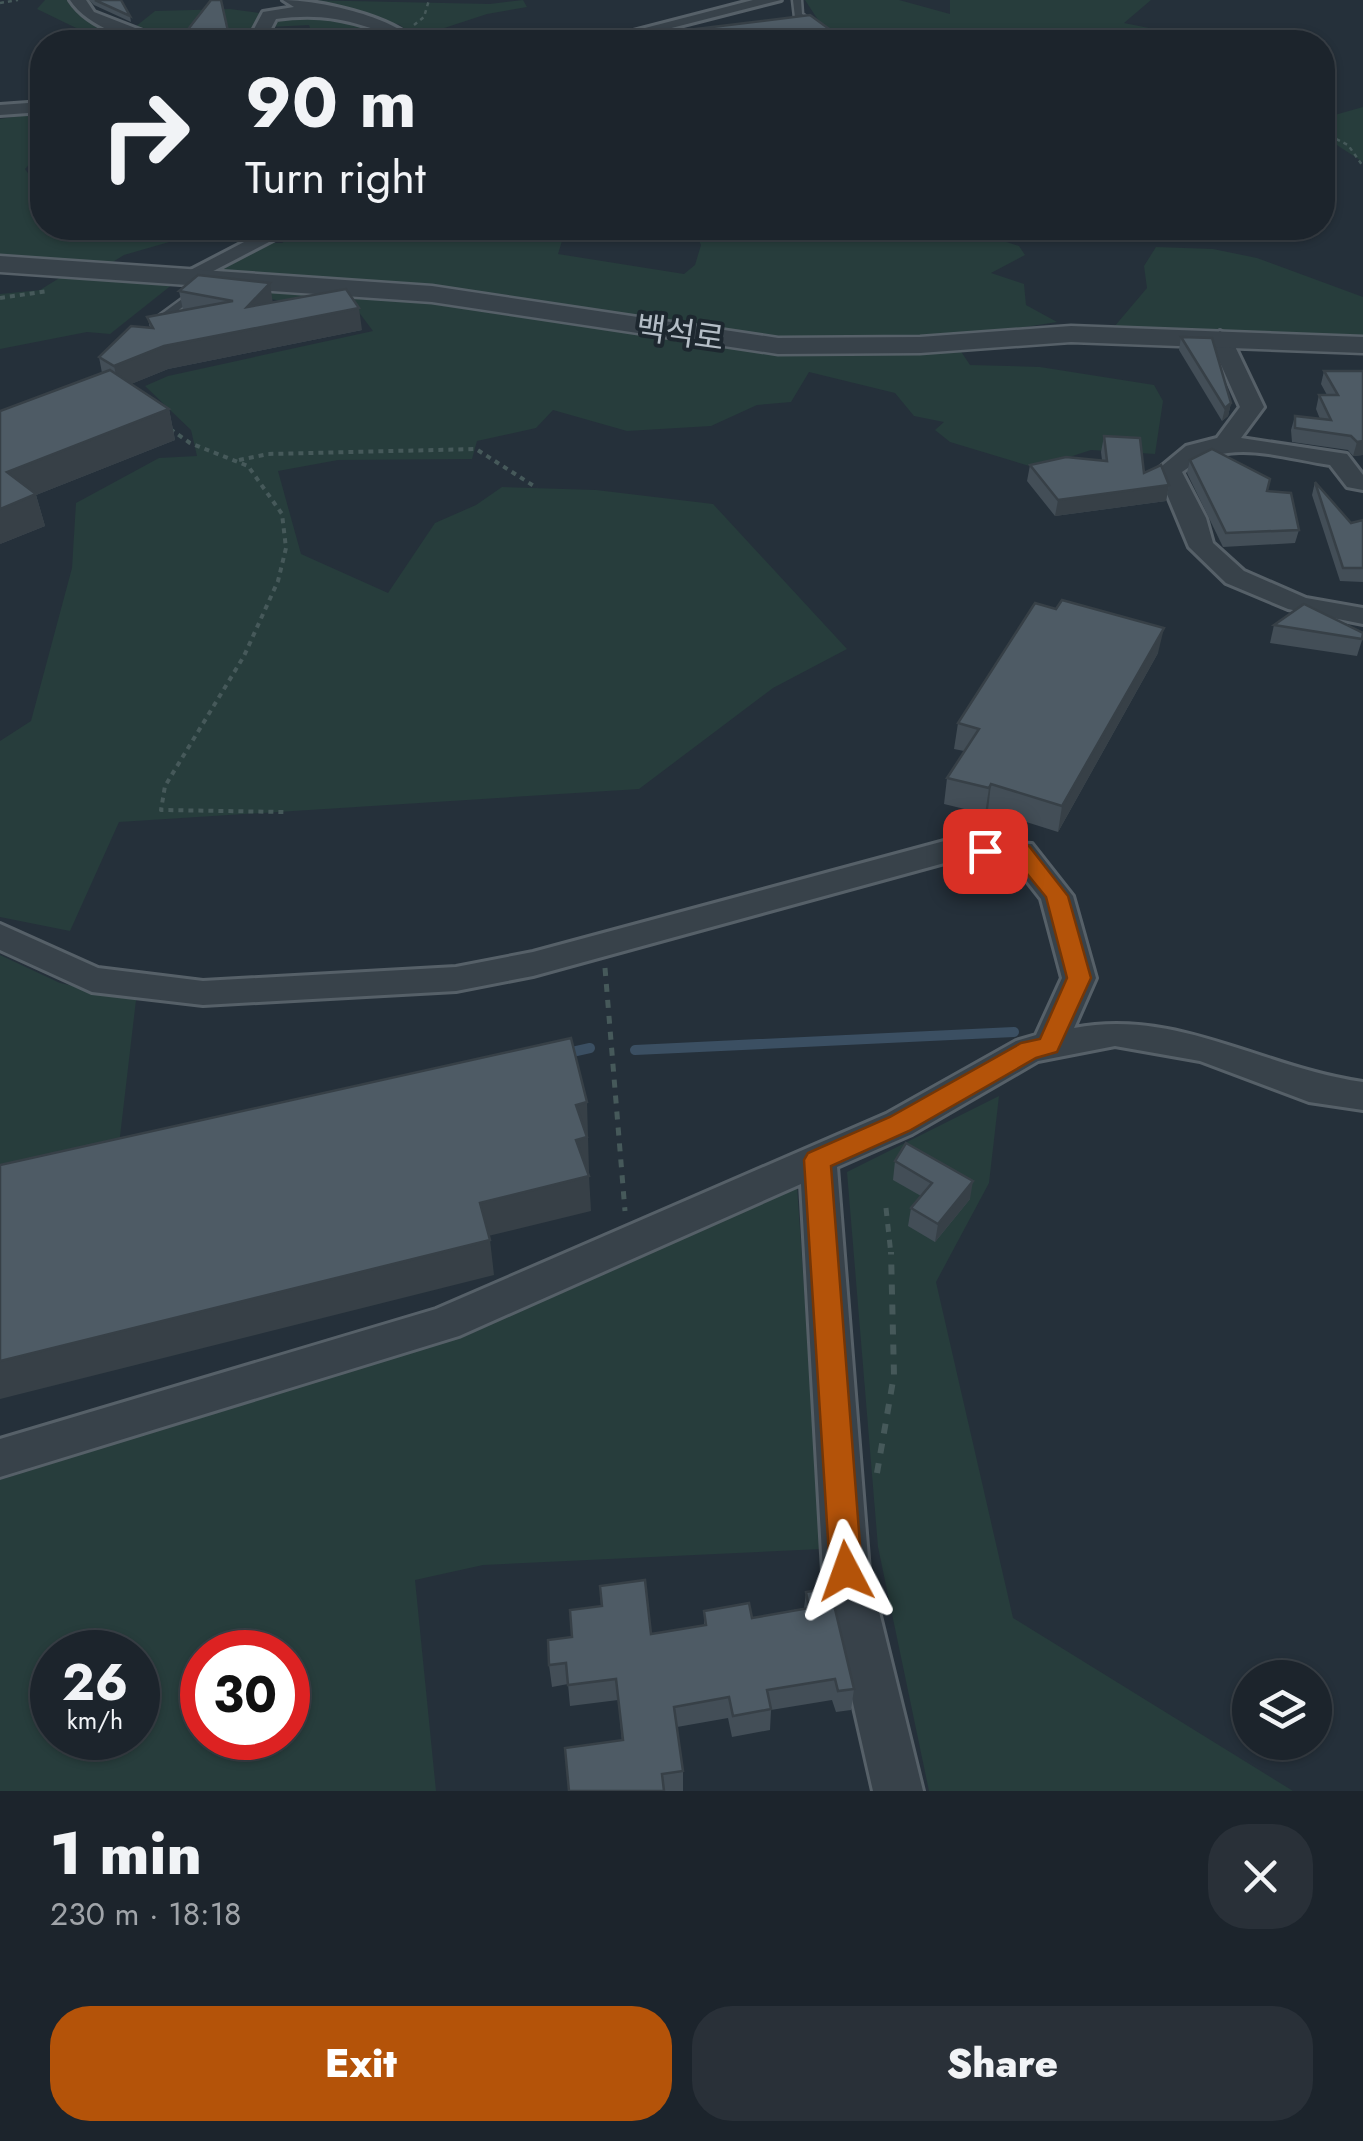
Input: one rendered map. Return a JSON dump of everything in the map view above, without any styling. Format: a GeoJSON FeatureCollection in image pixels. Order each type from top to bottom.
{"type":"FeatureCollection","features":[{"type":"Feature","properties":{"kind":"street"},"geometry":{"type":"LineString","coordinates":[[78,0],[88,15],[130,30]]}},
{"type":"Feature","properties":{"kind":"street"},"geometry":{"type":"LineString","coordinates":[[291,0],[310,10],[394,30]]}},
{"type":"Feature","properties":{"kind":"street"},"geometry":{"type":"LineString","coordinates":[[649,30],[774,0]]}},
{"type":"Feature","properties":{"kind":"street"},"geometry":{"type":"LineString","coordinates":[[264,30],[269,15],[310,10]]}},
{"type":"Feature","properties":{"kind":"street"},"geometry":{"type":"LineString","coordinates":[[0,110],[30,108]]}},
{"type":"Feature","properties":{"kind":"street"},"geometry":{"type":"LineString","coordinates":[[200,277],[265,240]]}},
{"type":"Feature","properties":{"kind":"street","name":"백석로"},"geometry":{"type":"LineString","coordinates":[[0,264],[432,294],[778,346],[920,345],[1071,334],[1363,346]]}},
{"type":"Feature","properties":{"kind":"street"},"geometry":{"type":"LineString","coordinates":[[1220,338],[1252,408],[1224,443]]}},
{"type":"Feature","properties":{"kind":"street"},"geometry":{"type":"LineString","coordinates":[[1363,483],[1356,482],[1338,459],[1224,443],[1194,452],[1170,470],[1171,481],[1194,520],[1201,546],[1246,584],[1312,610],[1363,616]]}},
{"type":"Feature","properties":{"kind":"street"},"geometry":{"type":"LineString","coordinates":[[0,936],[92,980],[203,993],[456,978],[603,945],[948,850],[1021,851],[1057,896],[1079,978],[1049,1046]]}},
{"type":"Feature","properties":{"kind":"street"},"geometry":{"type":"LineString","coordinates":[[0,1458],[444,1324],[900,1124],[1030,1050],[1115,1033],[1204,1049],[1309,1088],[1363,1096]]}},
{"type":"Feature","properties":{"kind":"street"},"geometry":{"type":"LineString","coordinates":[[818,1160],[846,1571],[898,1791]]}},
{"type":"Feature","properties":{"kind":"lane"},"geometry":{"type":"LineString","coordinates":[[797,0],[798,15],[819,30]]}},
{"type":"Feature","properties":{"kind":"lane"},"geometry":{"type":"LineString","coordinates":[[137,336],[186,302],[200,277]]}},
{"type":"Feature","properties":{"kind":"path"},"geometry":{"type":"LineString","coordinates":[[0,3],[18,0]]}},
{"type":"Feature","properties":{"kind":"path"},"geometry":{"type":"LineString","coordinates":[[392,28],[413,26],[424,17],[429,0]]}},
{"type":"Feature","properties":{"kind":"path"},"geometry":{"type":"LineString","coordinates":[[1335,138],[1348,145],[1363,166]]}},
{"type":"Feature","properties":{"kind":"path"},"geometry":{"type":"LineString","coordinates":[[165,425],[190,443],[248,466],[258,489],[277,503],[287,526],[280,580],[250,645],[165,786],[160,810],[284,812]]}},
{"type":"Feature","properties":{"kind":"path"},"geometry":{"type":"LineString","coordinates":[[236,460],[268,454],[476,449],[537,488]]}},
{"type":"Feature","properties":{"kind":"path"},"geometry":{"type":"LineString","coordinates":[[603,945],[627,1244]]}},
{"type":"Feature","properties":{"kind":"path"},"geometry":{"type":"LineString","coordinates":[[874,1484],[890,1432],[895,1276],[886,1208]]}},
{"type":"Feature","properties":{"kind":"green space"},"geometry":{"type":"Polygon","coordinates":[[[45,0],[68,0],[91,19],[122,30],[80,30],[37,9],[45,0]]]}},
{"type":"Feature","properties":{"kind":"green space"},"geometry":{"type":"Polygon","coordinates":[[[303,0],[490,4],[523,0],[527,7],[487,14],[438,30],[405,30],[400,25],[303,0]]]}},
{"type":"Feature","properties":{"kind":"green space"},"geometry":{"type":"Polygon","coordinates":[[[805,0],[899,0],[950,14],[950,0],[1151,0],[1124,23],[1159,30],[826,30],[805,0]]]}},
{"type":"Feature","properties":{"kind":"green space"},"geometry":{"type":"Polygon","coordinates":[[[230,9],[266,14],[258,30],[135,27],[155,11],[230,9]]]}},
{"type":"Feature","properties":{"kind":"green space"},"geometry":{"type":"Polygon","coordinates":[[[309,12],[389,30],[270,27],[273,16],[309,12]]]}},
{"type":"Feature","properties":{"kind":"green space"},"geometry":{"type":"Polygon","coordinates":[[[1363,107],[1363,162],[1335,144],[1335,115],[1363,107]]]}},
{"type":"Feature","properties":{"kind":"green space"},"geometry":{"type":"Polygon","coordinates":[[[30,114],[30,164],[25,169],[30,176],[30,240],[176,240],[124,255],[111,263],[0,258],[0,119],[30,114]]]}},
{"type":"Feature","properties":{"kind":"green space"},"geometry":{"type":"Polygon","coordinates":[[[562,240],[558,254],[684,274],[695,265],[701,245],[699,240],[1001,240],[1019,246],[1025,255],[991,273],[1024,284],[1026,305],[1057,322],[993,332],[870,339],[775,338],[647,317],[611,317],[483,294],[214,272],[272,243],[562,240]]]}},
{"type":"Feature","properties":{"kind":"green space"},"geometry":{"type":"Polygon","coordinates":[[[1156,247],[1213,249],[1257,258],[1363,297],[1363,337],[1114,327],[1147,288],[1144,266],[1156,247]]]}},
{"type":"Feature","properties":{"kind":"green space"},"geometry":{"type":"Polygon","coordinates":[[[61,277],[178,280],[110,334],[87,332],[0,349],[0,294],[40,290],[61,277]]]}},
{"type":"Feature","properties":{"kind":"green space"},"geometry":{"type":"Polygon","coordinates":[[[257,286],[452,303],[691,343],[782,350],[958,347],[970,365],[1040,367],[1154,385],[1163,401],[1155,454],[1091,450],[1036,468],[950,442],[935,430],[944,422],[914,416],[895,393],[809,372],[791,402],[757,405],[711,426],[627,431],[553,410],[536,428],[477,441],[472,459],[338,460],[278,471],[301,554],[388,593],[435,523],[476,505],[502,487],[596,490],[713,504],[847,649],[773,688],[639,789],[119,822],[70,931],[0,917],[0,741],[31,721],[72,568],[76,503],[159,458],[197,456],[191,430],[145,386],[168,376],[373,331],[352,303],[299,306],[256,295],[257,286]]]}},
{"type":"Feature","properties":{"kind":"green space"},"geometry":{"type":"Polygon","coordinates":[[[0,955],[60,983],[136,1000],[119,1145],[0,1175],[0,955]]]}},
{"type":"Feature","properties":{"kind":"green space"},"geometry":{"type":"Polygon","coordinates":[[[999,1096],[989,1183],[936,1282],[1013,1618],[1232,1753],[1232,1760],[1243,1760],[1293,1791],[929,1791],[878,1547],[847,1172],[999,1096]]]}},
{"type":"Feature","properties":{"kind":"green space"},"geometry":{"type":"Polygon","coordinates":[[[797,1186],[822,1549],[483,1565],[415,1580],[436,1791],[0,1791],[0,1480],[346,1371],[797,1186]]]}},
{"type":"Feature","properties":{"kind":"building"},"geometry":{"type":"Polygon","coordinates":[[[95,0],[121,0],[130,16],[95,0]]]}},
{"type":"Feature","properties":{"kind":"building"},"geometry":{"type":"Polygon","coordinates":[[[211,0],[221,0],[228,30],[187,30],[211,0]]]}},
{"type":"Feature","properties":{"kind":"building"},"geometry":{"type":"Polygon","coordinates":[[[810,15],[831,30],[688,30],[810,15]]]}},
{"type":"Feature","properties":{"kind":"building"},"geometry":{"type":"Polygon","coordinates":[[[198,275],[270,283],[247,307],[346,289],[359,308],[164,346],[114,366],[99,357],[131,326],[153,328],[147,317],[233,301],[179,291],[198,275]]]}},
{"type":"Feature","properties":{"kind":"building"},"geometry":{"type":"Polygon","coordinates":[[[1181,337],[1212,338],[1231,403],[1225,408],[1181,337]]]}},
{"type":"Feature","properties":{"kind":"building"},"geometry":{"type":"Polygon","coordinates":[[[110,370],[169,409],[7,472],[36,494],[0,509],[0,411],[110,370]]]}},
{"type":"Feature","properties":{"kind":"building"},"geometry":{"type":"Polygon","coordinates":[[[1324,371],[1363,371],[1363,441],[1295,428],[1295,416],[1331,420],[1319,395],[1338,395],[1324,371]]]}},
{"type":"Feature","properties":{"kind":"building"},"geometry":{"type":"Polygon","coordinates":[[[1104,436],[1140,438],[1144,473],[1161,465],[1169,485],[1058,500],[1030,465],[1066,457],[1107,461],[1104,436]]]}},
{"type":"Feature","properties":{"kind":"building"},"geometry":{"type":"Polygon","coordinates":[[[1212,449],[1270,479],[1267,491],[1291,493],[1299,530],[1226,533],[1190,460],[1212,449]]]}},
{"type":"Feature","properties":{"kind":"building"},"geometry":{"type":"Polygon","coordinates":[[[1315,482],[1351,523],[1363,520],[1363,568],[1343,568],[1315,482]]]}},
{"type":"Feature","properties":{"kind":"building"},"geometry":{"type":"Polygon","coordinates":[[[1062,600],[1164,628],[1062,806],[991,784],[989,788],[947,778],[979,729],[958,723],[1035,603],[1056,609],[1062,600]]]}},
{"type":"Feature","properties":{"kind":"building"},"geometry":{"type":"Polygon","coordinates":[[[1304,604],[1363,633],[1362,639],[1274,625],[1304,604]]]}},
{"type":"Feature","properties":{"kind":"building"},"geometry":{"type":"Polygon","coordinates":[[[571,1038],[587,1102],[576,1105],[587,1137],[576,1140],[589,1176],[480,1203],[490,1240],[0,1361],[0,1165],[571,1038]]]}},
{"type":"Feature","properties":{"kind":"building"},"geometry":{"type":"Polygon","coordinates":[[[906,1143],[973,1181],[938,1224],[911,1208],[932,1183],[895,1161],[906,1143]]]}},
{"type":"Feature","properties":{"kind":"building"},"geometry":{"type":"Polygon","coordinates":[[[645,1580],[651,1634],[706,1625],[704,1611],[749,1603],[752,1618],[809,1608],[806,1592],[830,1588],[854,1689],[838,1691],[835,1679],[767,1690],[771,1709],[733,1716],[729,1697],[674,1707],[683,1771],[662,1774],[664,1791],[569,1791],[565,1748],[623,1740],[616,1679],[568,1685],[566,1663],[549,1665],[548,1640],[572,1637],[570,1610],[602,1606],[600,1586],[645,1580]]]}},
{"type":"Feature","properties":{"kind":"waterway"},"geometry":{"type":"LineString","coordinates":[[635,1050],[1014,1032]]}},
{"type":"Feature","properties":{"kind":"waterway"},"geometry":{"type":"LineString","coordinates":[[563,1054],[590,1048]]}},
{"type":"Feature","properties":{"kind":"route"},"geometry":{"type":"LineString","coordinates":[[846,1571],[818,1160],[900,1124],[1030,1050],[1049,1046],[1079,978],[1057,896],[1021,851],[985,851]]}}]}
